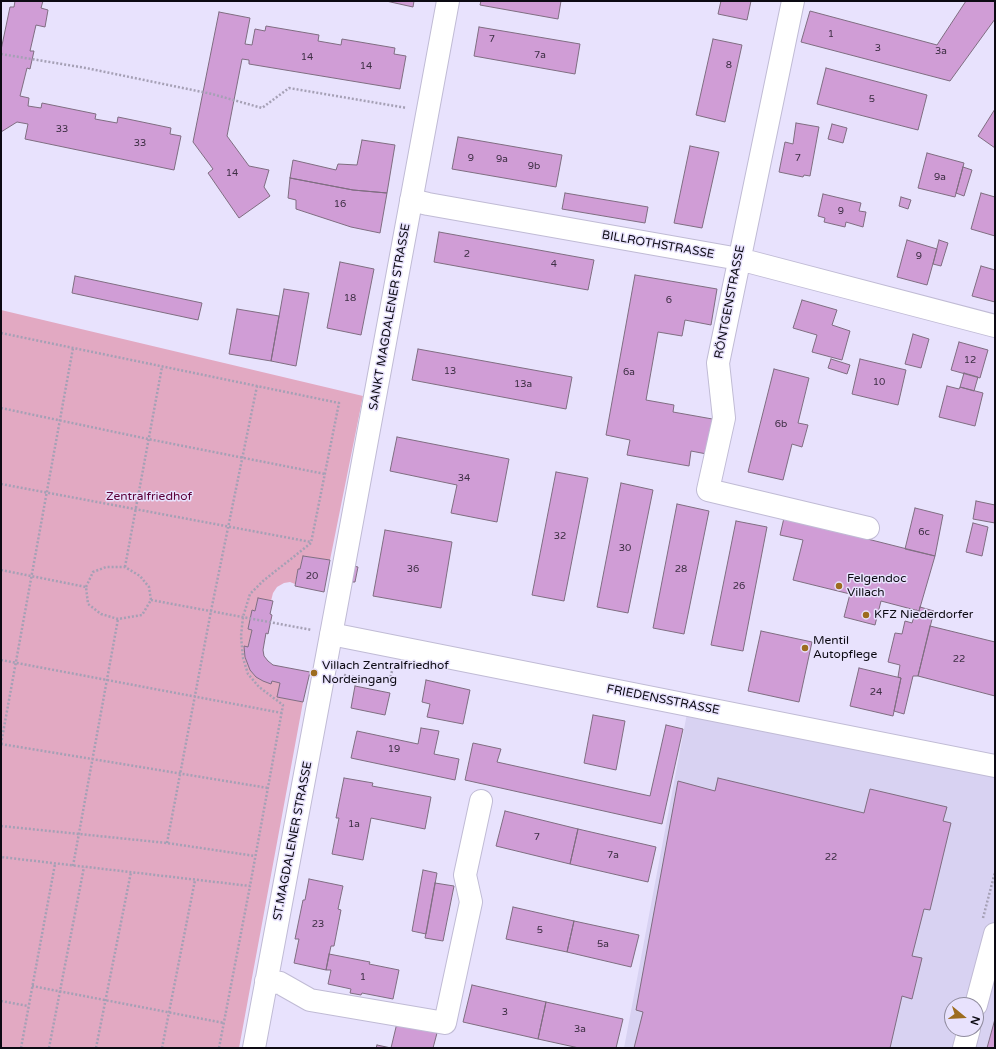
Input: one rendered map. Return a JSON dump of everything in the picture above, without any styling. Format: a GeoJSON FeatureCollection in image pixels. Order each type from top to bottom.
{"type":"FeatureCollection","features":[{"type":"Feature","properties":{"kind":"street","name":"SANKT MAGDALENER STRASSE"},"geometry":{"type":"LineString","coordinates":[[331,634],[448,1]]}},
{"type":"Feature","properties":{"kind":"street","name":"RÖNTGENSTRASSE"},"geometry":{"type":"LineString","coordinates":[[793,1],[738,259],[718,363],[724,418],[708,490],[868,528]]}},
{"type":"Feature","properties":{"kind":"street","name":"BILLROTHSTRASSE"},"geometry":{"type":"LineString","coordinates":[[412,200],[738,259],[995,326]]}},
{"type":"Feature","properties":{"kind":"street","name":"FRIEDENSSTRASSE"},"geometry":{"type":"LineString","coordinates":[[331,634],[995,766]]}},
{"type":"Feature","properties":{"kind":"street","name":"ST.MAGDALENER STRASSE"},"geometry":{"type":"LineString","coordinates":[[254,1048],[331,634]]}},
{"type":"Feature","properties":{"kind":"street"},"geometry":{"type":"LineString","coordinates":[[266,981],[280,984],[310,1000],[445,1023],[472,902],[465,875],[481,801]]}},
{"type":"Feature","properties":{"kind":"street"},"geometry":{"type":"LineString","coordinates":[[978,997],[995,934]]}},
{"type":"Feature","properties":{"kind":"street"},"geometry":{"type":"LineString","coordinates":[[964,1048],[967,1037]]}},
{"type":"Feature","properties":{"kind":"path"},"geometry":{"type":"LineString","coordinates":[[1,54],[86,68],[212,94],[262,108],[289,88],[428,111]]}},
{"type":"Feature","properties":{"kind":"path"},"geometry":{"type":"LineString","coordinates":[[1,333],[339,403],[312,542],[263,581],[250,594],[243,617],[241,636],[242,650],[248,674],[259,687],[283,705],[219,1048]]}},
{"type":"Feature","properties":{"kind":"path"},"geometry":{"type":"LineString","coordinates":[[73,348],[1,744],[268,788]]}},
{"type":"Feature","properties":{"kind":"path"},"geometry":{"type":"LineString","coordinates":[[125,567],[162,366]]}},
{"type":"Feature","properties":{"kind":"path"},"geometry":{"type":"LineString","coordinates":[[168,843],[211,611],[257,386]]}},
{"type":"Feature","properties":{"kind":"path"},"geometry":{"type":"LineString","coordinates":[[1,408],[325,474]]}},
{"type":"Feature","properties":{"kind":"path"},"geometry":{"type":"LineString","coordinates":[[1,484],[312,542]]}},
{"type":"Feature","properties":{"kind":"path"},"geometry":{"type":"LineString","coordinates":[[106,567],[125,567],[140,576],[149,587],[151,600],[142,615],[118,619],[101,614],[88,604],[86,588],[93,572],[106,567]]}},
{"type":"Feature","properties":{"kind":"path"},"geometry":{"type":"LineString","coordinates":[[1,570],[86,588]]}},
{"type":"Feature","properties":{"kind":"path"},"geometry":{"type":"LineString","coordinates":[[151,600],[331,634]]}},
{"type":"Feature","properties":{"kind":"path"},"geometry":{"type":"LineString","coordinates":[[73,866],[118,619]]}},
{"type":"Feature","properties":{"kind":"path"},"geometry":{"type":"LineString","coordinates":[[1,660],[282,713]]}},
{"type":"Feature","properties":{"kind":"path"},"geometry":{"type":"LineString","coordinates":[[1,826],[168,843],[255,856]]}},
{"type":"Feature","properties":{"kind":"path"},"geometry":{"type":"LineString","coordinates":[[1,858],[250,886]]}},
{"type":"Feature","properties":{"kind":"path"},"geometry":{"type":"LineString","coordinates":[[21,1048],[55,864]]}},
{"type":"Feature","properties":{"kind":"path"},"geometry":{"type":"LineString","coordinates":[[49,1048],[84,867]]}},
{"type":"Feature","properties":{"kind":"path"},"geometry":{"type":"LineString","coordinates":[[96,1048],[132,872]]}},
{"type":"Feature","properties":{"kind":"path"},"geometry":{"type":"LineString","coordinates":[[162,1048],[195,880]]}},
{"type":"Feature","properties":{"kind":"path"},"geometry":{"type":"LineString","coordinates":[[32,986],[224,1023]]}},
{"type":"Feature","properties":{"kind":"path"},"geometry":{"type":"LineString","coordinates":[[1,1001],[28,1006]]}},
{"type":"Feature","properties":{"kind":"shaded area"},"geometry":{"type":"Polygon","coordinates":[[[688,708],[995,771],[995,1048],[624,1048],[688,708]]]}},
{"type":"Feature","properties":{"kind":"green space","name":"Zentralfriedhof"},"geometry":{"type":"Polygon","coordinates":[[[1,310],[363,396],[330,560],[303,556],[300,569],[298,569],[295,584],[290,582],[284,583],[277,587],[273,593],[271,601],[258,598],[255,611],[252,610],[248,629],[252,630],[248,647],[244,647],[245,657],[250,670],[256,677],[271,684],[272,681],[280,683],[277,697],[303,702],[239,1048],[1,1048],[1,310]]]}},
{"type":"Feature","properties":{"kind":"building"},"geometry":{"type":"Polygon","coordinates":[[[15,1],[43,1],[41,8],[48,10],[45,27],[36,25],[30,51],[34,51],[30,69],[27,68],[20,96],[29,98],[28,106],[41,108],[42,103],[96,114],[95,119],[117,123],[118,117],[171,128],[170,134],[181,136],[174,170],[25,139],[28,124],[17,122],[1,132],[1,50],[10,7],[14,7],[15,1]]]}},
{"type":"Feature","properties":{"kind":"building"},"geometry":{"type":"Polygon","coordinates":[[[386,1],[414,1],[413,7],[386,1]]]}},
{"type":"Feature","properties":{"kind":"building"},"geometry":{"type":"Polygon","coordinates":[[[481,1],[561,1],[558,19],[480,5],[481,1]]]}},
{"type":"Feature","properties":{"kind":"building"},"geometry":{"type":"Polygon","coordinates":[[[721,1],[751,1],[747,20],[718,14],[721,1]]]}},
{"type":"Feature","properties":{"kind":"building"},"geometry":{"type":"Polygon","coordinates":[[[966,1],[995,1],[995,19],[950,81],[801,42],[810,11],[937,45],[966,1]]]}},
{"type":"Feature","properties":{"kind":"building"},"geometry":{"type":"Polygon","coordinates":[[[219,12],[250,18],[245,44],[252,45],[255,29],[265,31],[266,26],[319,35],[318,41],[341,45],[342,39],[395,48],[394,54],[406,56],[400,89],[249,64],[249,60],[242,59],[227,136],[249,166],[269,170],[264,187],[270,196],[239,218],[208,173],[213,169],[193,142],[219,12]]]}},
{"type":"Feature","properties":{"kind":"building"},"geometry":{"type":"Polygon","coordinates":[[[479,27],[580,44],[575,74],[474,56],[479,27]]]}},
{"type":"Feature","properties":{"kind":"building"},"geometry":{"type":"Polygon","coordinates":[[[713,39],[742,45],[725,122],[696,115],[713,39]]]}},
{"type":"Feature","properties":{"kind":"building"},"geometry":{"type":"Polygon","coordinates":[[[826,68],[927,95],[918,130],[817,104],[826,68]]]}},
{"type":"Feature","properties":{"kind":"building"},"geometry":{"type":"Polygon","coordinates":[[[995,109],[995,148],[978,136],[995,109]]]}},
{"type":"Feature","properties":{"kind":"building"},"geometry":{"type":"Polygon","coordinates":[[[796,123],[819,127],[810,176],[804,175],[803,177],[779,172],[785,142],[793,144],[796,123]]]}},
{"type":"Feature","properties":{"kind":"building"},"geometry":{"type":"Polygon","coordinates":[[[832,124],[847,128],[843,143],[828,139],[832,124]]]}},
{"type":"Feature","properties":{"kind":"building"},"geometry":{"type":"Polygon","coordinates":[[[458,137],[562,155],[556,187],[452,169],[458,137]]]}},
{"type":"Feature","properties":{"kind":"building"},"geometry":{"type":"Polygon","coordinates":[[[362,140],[395,145],[387,193],[353,190],[290,178],[293,160],[336,170],[338,164],[357,165],[362,140]]]}},
{"type":"Feature","properties":{"kind":"building"},"geometry":{"type":"Polygon","coordinates":[[[690,146],[719,152],[702,228],[674,223],[690,146]]]}},
{"type":"Feature","properties":{"kind":"building"},"geometry":{"type":"Polygon","coordinates":[[[927,153],[964,163],[955,197],[918,188],[927,153]]]}},
{"type":"Feature","properties":{"kind":"building"},"geometry":{"type":"Polygon","coordinates":[[[963,167],[972,170],[964,196],[956,193],[963,167]]]}},
{"type":"Feature","properties":{"kind":"building"},"geometry":{"type":"Polygon","coordinates":[[[290,178],[353,190],[387,193],[380,233],[351,227],[296,209],[296,200],[288,198],[290,178]]]}},
{"type":"Feature","properties":{"kind":"building"},"geometry":{"type":"Polygon","coordinates":[[[565,193],[648,207],[645,223],[562,209],[565,193]]]}},
{"type":"Feature","properties":{"kind":"building"},"geometry":{"type":"Polygon","coordinates":[[[981,193],[995,197],[995,236],[971,229],[981,193]]]}},
{"type":"Feature","properties":{"kind":"building"},"geometry":{"type":"Polygon","coordinates":[[[823,194],[861,203],[859,211],[866,212],[863,227],[846,222],[845,227],[824,222],[825,218],[818,216],[823,194]]]}},
{"type":"Feature","properties":{"kind":"building"},"geometry":{"type":"Polygon","coordinates":[[[901,197],[911,200],[908,209],[899,206],[901,197]]]}},
{"type":"Feature","properties":{"kind":"building"},"geometry":{"type":"Polygon","coordinates":[[[439,232],[594,260],[588,290],[434,262],[439,232]]]}},
{"type":"Feature","properties":{"kind":"building"},"geometry":{"type":"Polygon","coordinates":[[[907,240],[937,249],[927,285],[897,277],[907,240]]]}},
{"type":"Feature","properties":{"kind":"building"},"geometry":{"type":"Polygon","coordinates":[[[939,240],[948,243],[941,266],[933,264],[939,240]]]}},
{"type":"Feature","properties":{"kind":"building"},"geometry":{"type":"Polygon","coordinates":[[[340,262],[374,269],[361,335],[327,328],[340,262]]]}},
{"type":"Feature","properties":{"kind":"building"},"geometry":{"type":"Polygon","coordinates":[[[981,266],[995,270],[995,302],[972,296],[981,266]]]}},
{"type":"Feature","properties":{"kind":"building"},"geometry":{"type":"Polygon","coordinates":[[[635,275],[717,289],[711,325],[685,320],[682,336],[658,332],[646,400],[674,405],[673,412],[718,420],[712,455],[691,451],[689,466],[627,455],[630,440],[606,435],[635,275]]]}},
{"type":"Feature","properties":{"kind":"building"},"geometry":{"type":"Polygon","coordinates":[[[75,276],[202,303],[198,320],[72,293],[75,276]]]}},
{"type":"Feature","properties":{"kind":"building"},"geometry":{"type":"Polygon","coordinates":[[[284,289],[309,293],[296,366],[271,361],[284,289]]]}},
{"type":"Feature","properties":{"kind":"building"},"geometry":{"type":"Polygon","coordinates":[[[802,300],[837,310],[832,325],[850,331],[842,360],[812,352],[817,335],[793,328],[802,300]]]}},
{"type":"Feature","properties":{"kind":"building"},"geometry":{"type":"Polygon","coordinates":[[[237,309],[279,316],[271,361],[229,354],[237,309]]]}},
{"type":"Feature","properties":{"kind":"building"},"geometry":{"type":"Polygon","coordinates":[[[913,334],[929,339],[921,368],[905,364],[913,334]]]}},
{"type":"Feature","properties":{"kind":"building"},"geometry":{"type":"Polygon","coordinates":[[[959,342],[988,350],[980,378],[951,370],[959,342]]]}},
{"type":"Feature","properties":{"kind":"building"},"geometry":{"type":"Polygon","coordinates":[[[418,349],[572,377],[566,409],[412,380],[418,349]]]}},
{"type":"Feature","properties":{"kind":"building"},"geometry":{"type":"Polygon","coordinates":[[[831,359],[850,365],[847,374],[828,368],[831,359]]]}},
{"type":"Feature","properties":{"kind":"building"},"geometry":{"type":"Polygon","coordinates":[[[860,359],[906,370],[898,405],[852,394],[860,359]]]}},
{"type":"Feature","properties":{"kind":"building"},"geometry":{"type":"Polygon","coordinates":[[[774,369],[809,378],[798,423],[808,425],[802,447],[792,444],[783,480],[748,472],[774,369]]]}},
{"type":"Feature","properties":{"kind":"building"},"geometry":{"type":"Polygon","coordinates":[[[964,373],[978,377],[974,391],[960,387],[964,373]]]}},
{"type":"Feature","properties":{"kind":"building"},"geometry":{"type":"Polygon","coordinates":[[[947,386],[959,389],[960,387],[983,393],[975,426],[939,417],[947,386]]]}},
{"type":"Feature","properties":{"kind":"building"},"geometry":{"type":"Polygon","coordinates":[[[397,437],[509,459],[497,522],[451,513],[457,485],[390,471],[397,437]]]}},
{"type":"Feature","properties":{"kind":"building"},"geometry":{"type":"Polygon","coordinates":[[[556,472],[588,478],[564,601],[532,595],[556,472]]]}},
{"type":"Feature","properties":{"kind":"building"},"geometry":{"type":"Polygon","coordinates":[[[621,483],[653,490],[628,613],[597,607],[621,483]]]}},
{"type":"Feature","properties":{"kind":"building"},"geometry":{"type":"Polygon","coordinates":[[[976,501],[995,505],[995,523],[973,519],[976,501]]]}},
{"type":"Feature","properties":{"kind":"building"},"geometry":{"type":"Polygon","coordinates":[[[677,504],[709,511],[684,634],[653,628],[677,504]]]}},
{"type":"Feature","properties":{"kind":"building"},"geometry":{"type":"Polygon","coordinates":[[[915,508],[943,515],[935,556],[905,549],[915,508]]]}},
{"type":"Feature","properties":{"kind":"building"},"geometry":{"type":"Polygon","coordinates":[[[784,518],[935,556],[919,611],[881,601],[875,625],[844,617],[850,594],[793,580],[803,540],[780,535],[784,518]]]}},
{"type":"Feature","properties":{"kind":"building"},"geometry":{"type":"Polygon","coordinates":[[[736,521],[767,527],[743,651],[711,645],[736,521]]]}},
{"type":"Feature","properties":{"kind":"building"},"geometry":{"type":"Polygon","coordinates":[[[973,523],[988,527],[982,556],[966,552],[973,523]]]}},
{"type":"Feature","properties":{"kind":"building"},"geometry":{"type":"Polygon","coordinates":[[[385,530],[452,542],[441,608],[373,596],[385,530]]]}},
{"type":"Feature","properties":{"kind":"building"},"geometry":{"type":"Polygon","coordinates":[[[303,556],[330,560],[324,592],[295,586],[298,569],[300,569],[303,556]]]}},
{"type":"Feature","properties":{"kind":"building"},"geometry":{"type":"Polygon","coordinates":[[[353,566],[358,567],[355,582],[350,582],[353,566]]]}},
{"type":"Feature","properties":{"kind":"building"},"geometry":{"type":"Polygon","coordinates":[[[258,598],[273,601],[270,614],[272,615],[268,634],[266,633],[263,650],[264,656],[273,665],[310,672],[303,702],[277,697],[280,683],[272,681],[271,684],[263,681],[256,677],[250,670],[245,657],[244,646],[248,647],[252,630],[248,629],[252,610],[255,611],[258,598]]]}},
{"type":"Feature","properties":{"kind":"building"},"geometry":{"type":"Polygon","coordinates":[[[920,607],[934,611],[918,676],[913,676],[904,714],[894,711],[901,678],[898,677],[900,665],[888,662],[895,633],[902,634],[905,621],[912,623],[916,610],[919,611],[920,607]]]}},
{"type":"Feature","properties":{"kind":"building"},"geometry":{"type":"Polygon","coordinates":[[[930,626],[995,642],[995,696],[918,676],[930,626]]]}},
{"type":"Feature","properties":{"kind":"building"},"geometry":{"type":"Polygon","coordinates":[[[761,631],[812,642],[799,702],[748,691],[761,631]]]}},
{"type":"Feature","properties":{"kind":"building"},"geometry":{"type":"Polygon","coordinates":[[[859,668],[901,678],[893,716],[850,706],[859,668]]]}},
{"type":"Feature","properties":{"kind":"building"},"geometry":{"type":"Polygon","coordinates":[[[426,680],[470,690],[463,724],[427,717],[430,704],[422,702],[426,680]]]}},
{"type":"Feature","properties":{"kind":"building"},"geometry":{"type":"Polygon","coordinates":[[[355,686],[390,693],[385,715],[351,708],[355,686]]]}},
{"type":"Feature","properties":{"kind":"building"},"geometry":{"type":"Polygon","coordinates":[[[593,715],[625,721],[616,770],[584,763],[593,715]]]}},
{"type":"Feature","properties":{"kind":"building"},"geometry":{"type":"Polygon","coordinates":[[[666,725],[683,729],[662,824],[465,780],[473,743],[501,749],[497,762],[650,796],[666,725]]]}},
{"type":"Feature","properties":{"kind":"building"},"geometry":{"type":"Polygon","coordinates":[[[421,728],[439,731],[434,754],[459,759],[455,780],[351,758],[357,731],[418,744],[421,728]]]}},
{"type":"Feature","properties":{"kind":"building"},"geometry":{"type":"Polygon","coordinates":[[[344,778],[373,783],[372,786],[431,797],[425,829],[371,818],[363,860],[332,854],[339,818],[336,818],[344,778]]]}},
{"type":"Feature","properties":{"kind":"building"},"geometry":{"type":"Polygon","coordinates":[[[718,778],[864,813],[870,789],[947,807],[943,821],[951,823],[930,910],[924,909],[912,956],[922,958],[912,999],[902,996],[890,1048],[634,1048],[643,1012],[636,1010],[678,781],[715,791],[718,778]]]}},
{"type":"Feature","properties":{"kind":"building"},"geometry":{"type":"Polygon","coordinates":[[[505,811],[578,829],[570,864],[496,846],[505,811]]]}},
{"type":"Feature","properties":{"kind":"building"},"geometry":{"type":"Polygon","coordinates":[[[578,829],[656,847],[648,882],[570,864],[578,829]]]}},
{"type":"Feature","properties":{"kind":"building"},"geometry":{"type":"Polygon","coordinates":[[[423,870],[437,873],[426,934],[412,931],[423,870]]]}},
{"type":"Feature","properties":{"kind":"building"},"geometry":{"type":"Polygon","coordinates":[[[309,879],[343,886],[338,909],[341,910],[334,946],[331,946],[326,970],[294,963],[299,939],[295,939],[309,879]]]}},
{"type":"Feature","properties":{"kind":"building"},"geometry":{"type":"Polygon","coordinates":[[[435,883],[454,886],[443,941],[425,938],[435,883]]]}},
{"type":"Feature","properties":{"kind":"building"},"geometry":{"type":"Polygon","coordinates":[[[513,907],[574,921],[567,952],[506,939],[513,907]]]}},
{"type":"Feature","properties":{"kind":"building"},"geometry":{"type":"Polygon","coordinates":[[[574,921],[639,935],[631,967],[567,952],[574,921]]]}},
{"type":"Feature","properties":{"kind":"building"},"geometry":{"type":"Polygon","coordinates":[[[329,954],[370,962],[369,964],[399,970],[393,999],[362,993],[361,995],[350,993],[351,989],[328,984],[331,970],[326,970],[329,954]]]}},
{"type":"Feature","properties":{"kind":"building"},"geometry":{"type":"Polygon","coordinates":[[[472,985],[546,1002],[538,1039],[463,1022],[472,985]]]}},
{"type":"Feature","properties":{"kind":"building"},"geometry":{"type":"Polygon","coordinates":[[[546,1002],[623,1019],[616,1048],[579,1048],[538,1039],[546,1002]]]}},
{"type":"Feature","properties":{"kind":"building"},"geometry":{"type":"Polygon","coordinates":[[[995,1019],[995,1048],[987,1048],[995,1019]]]}},
{"type":"Feature","properties":{"kind":"building"},"geometry":{"type":"Polygon","coordinates":[[[397,1023],[437,1033],[433,1048],[391,1048],[397,1023]]]}},
{"type":"Feature","properties":{"kind":"building"},"geometry":{"type":"Polygon","coordinates":[[[377,1045],[391,1048],[376,1048],[377,1045]]]}},
{"type":"Feature","properties":{"kind":"place","name":"Felgendoc Villach"},"geometry":{"type":"Point","coordinates":[839,586]}},
{"type":"Feature","properties":{"kind":"place","name":"KFZ Niederdorfer"},"geometry":{"type":"Point","coordinates":[866,615]}},
{"type":"Feature","properties":{"kind":"place","name":"Mentil Autopflege"},"geometry":{"type":"Point","coordinates":[805,648]}},
{"type":"Feature","properties":{"kind":"place","name":"Villach Zentralfriedhof Nordeingang"},"geometry":{"type":"Point","coordinates":[314,673]}}]}
